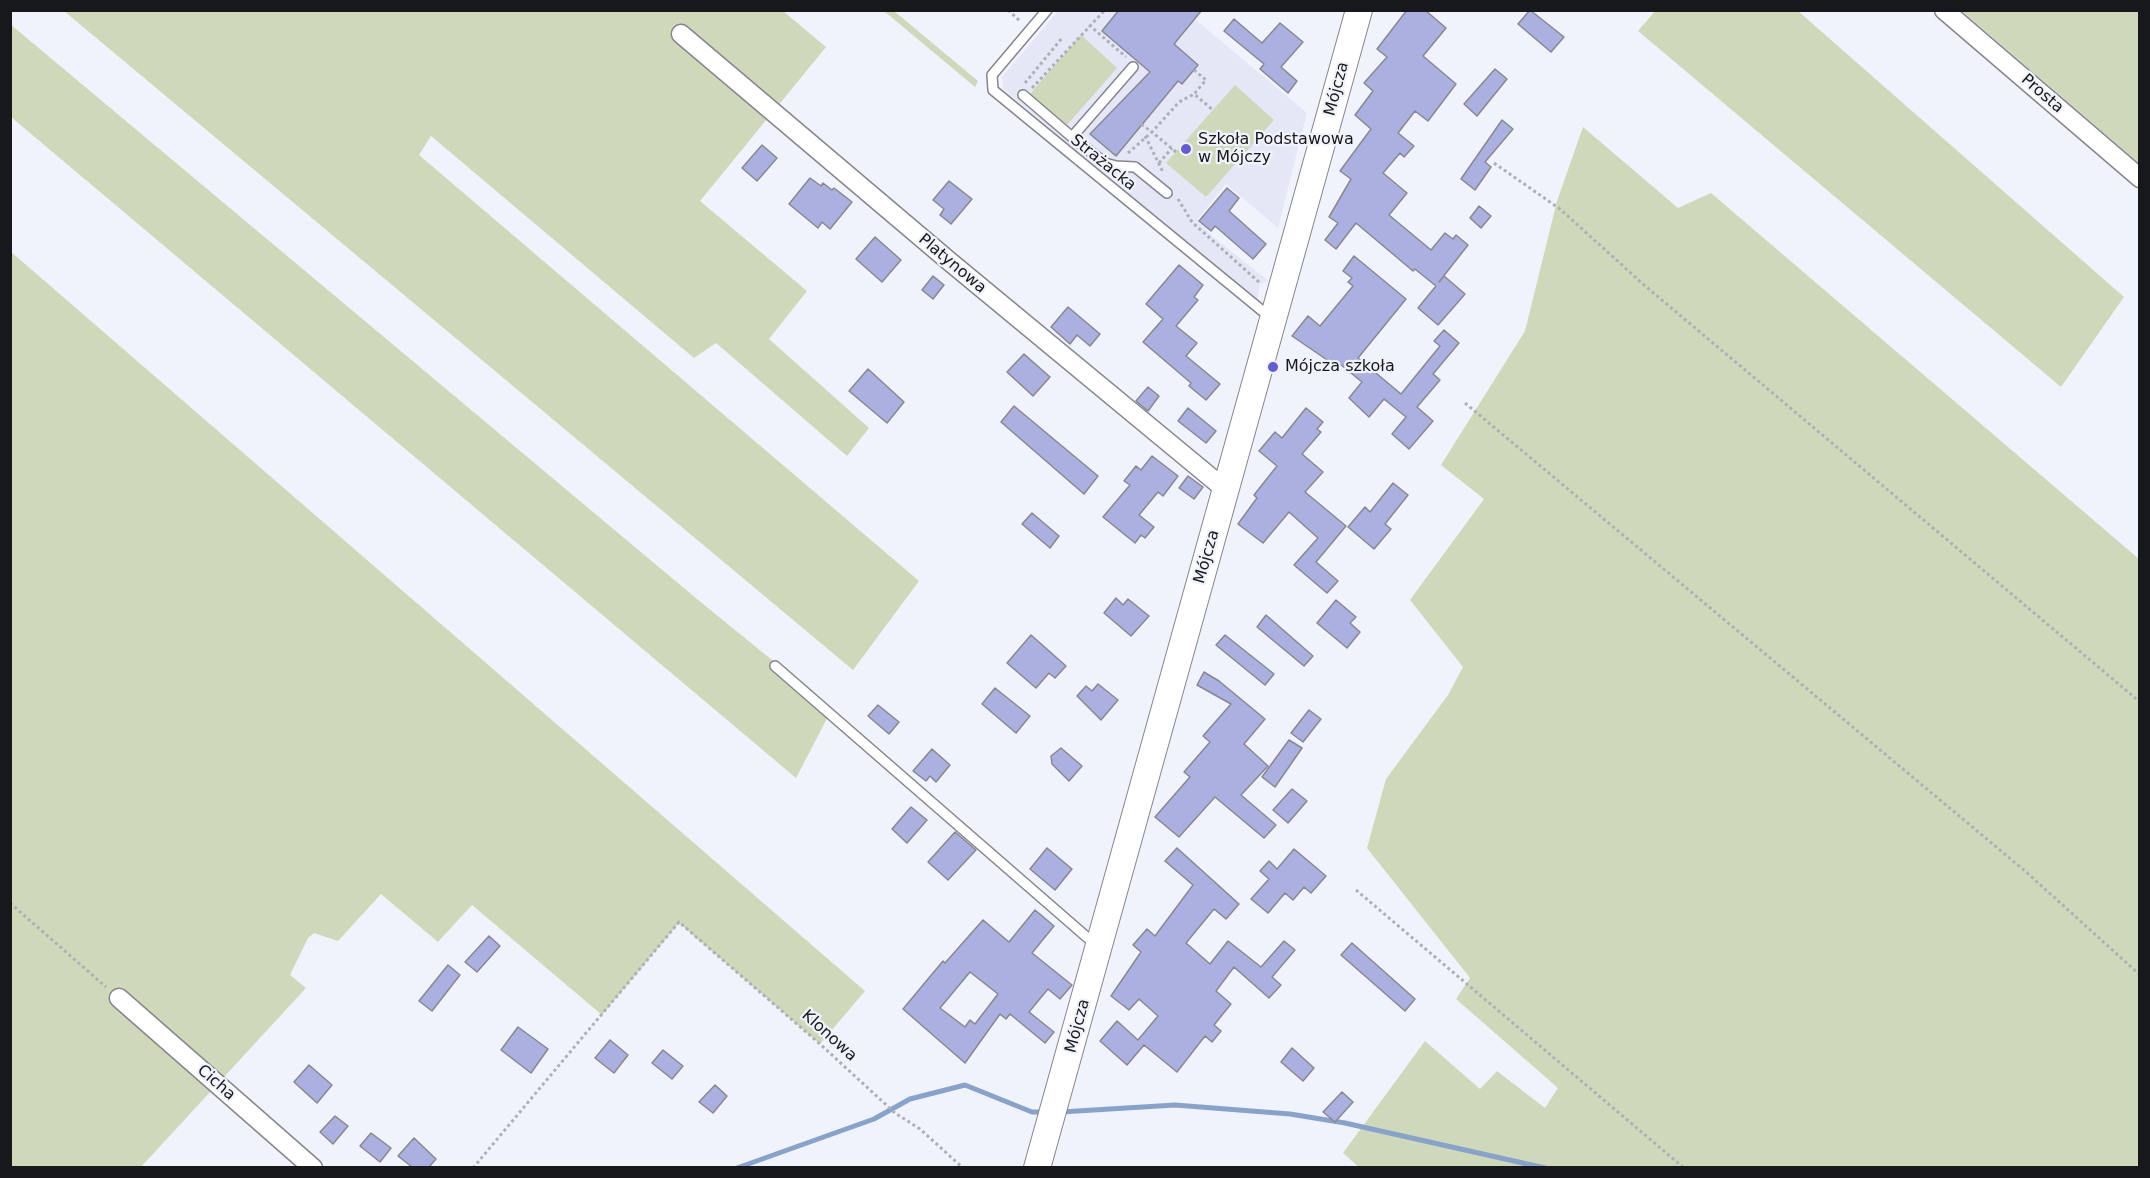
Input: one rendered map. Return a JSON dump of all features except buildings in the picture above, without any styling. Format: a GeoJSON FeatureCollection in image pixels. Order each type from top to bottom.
{"type":"FeatureCollection","features":[{"type":"Feature","properties":{"kind":"street","name":"Mójcza"},"geometry":{"type":"LineString","coordinates":[[1037,1167],[1054,1114],[1359,10]]}},
{"type":"Feature","properties":{"kind":"street","name":"Prosta"},"geometry":{"type":"LineString","coordinates":[[1944,10],[2139,178]]}},
{"type":"Feature","properties":{"kind":"street","name":"Platynowa"},"geometry":{"type":"LineString","coordinates":[[681,34],[949,261],[1226,490]]}},
{"type":"Feature","properties":{"kind":"street","name":"Cicha"},"geometry":{"type":"LineString","coordinates":[[119,998],[313,1167]]}},
{"type":"Feature","properties":{"kind":"lane","name":"Strażacka"},"geometry":{"type":"LineString","coordinates":[[1046,11],[992,75],[991,83],[998,96],[1273,320]]}},
{"type":"Feature","properties":{"kind":"lane"},"geometry":{"type":"LineString","coordinates":[[1072,137],[1133,67]]}},
{"type":"Feature","properties":{"kind":"lane"},"geometry":{"type":"LineString","coordinates":[[1024,95],[1105,163],[1135,167],[1171,194]]}},
{"type":"Feature","properties":{"kind":"lane"},"geometry":{"type":"LineString","coordinates":[[775,666],[1099,947]]}},
{"type":"Feature","properties":{"kind":"path"},"geometry":{"type":"LineString","coordinates":[[1008,10],[1030,29]]}},
{"type":"Feature","properties":{"kind":"path"},"geometry":{"type":"LineString","coordinates":[[1024,95],[1105,10]]}},
{"type":"Feature","properties":{"kind":"path"},"geometry":{"type":"LineString","coordinates":[[1089,25],[1135,64],[1133,67]]}},
{"type":"Feature","properties":{"kind":"path"},"geometry":{"type":"LineString","coordinates":[[1024,95],[1025,82],[1062,38]]}},
{"type":"Feature","properties":{"kind":"path"},"geometry":{"type":"LineString","coordinates":[[1124,158],[1179,102],[1194,94],[1206,80],[1194,70]]}},
{"type":"Feature","properties":{"kind":"path"},"geometry":{"type":"LineString","coordinates":[[1194,94],[1213,110]]}},
{"type":"Feature","properties":{"kind":"path"},"geometry":{"type":"LineString","coordinates":[[1138,122],[1176,152]]}},
{"type":"Feature","properties":{"kind":"path"},"geometry":{"type":"LineString","coordinates":[[1145,136],[1166,177]]}},
{"type":"Feature","properties":{"kind":"path"},"geometry":{"type":"LineString","coordinates":[[1159,164],[1172,148]]}},
{"type":"Feature","properties":{"kind":"path"},"geometry":{"type":"LineString","coordinates":[[1494,163],[1560,209],[1653,292],[2139,702]]}},
{"type":"Feature","properties":{"kind":"path"},"geometry":{"type":"LineString","coordinates":[[1171,194],[1192,222],[1260,284],[1267,285]]}},
{"type":"Feature","properties":{"kind":"path"},"geometry":{"type":"LineString","coordinates":[[1465,403],[2025,871],[2139,975]]}},
{"type":"Feature","properties":{"kind":"path"},"geometry":{"type":"LineString","coordinates":[[1356,890],[1684,1167]]}},
{"type":"Feature","properties":{"kind":"path"},"geometry":{"type":"LineString","coordinates":[[10,903],[119,998]]}},
{"type":"Feature","properties":{"kind":"path","name":"Klonowa"},"geometry":{"type":"LineString","coordinates":[[473,1167],[679,922],[820,1044],[895,1113],[921,1129],[963,1167]]}},
{"type":"Feature","properties":{"kind":"shaded area","name":"Szkoła Podstawowa w Mójczy"},"geometry":{"type":"Polygon","coordinates":[[[1058,11],[1185,11],[1307,113],[1278,228],[1226,184],[1197,220],[1212,236],[1269,281],[1260,284],[1257,303],[1003,89],[1002,77],[1058,11]]]}},
{"type":"Feature","properties":{"kind":"green space"},"geometry":{"type":"Polygon","coordinates":[[[1656,10],[1798,11],[2124,297],[2061,387],[1638,31],[1656,10]]]}},
{"type":"Feature","properties":{"kind":"green space"},"geometry":{"type":"Polygon","coordinates":[[[64,11],[783,11],[826,47],[700,201],[807,291],[769,339],[869,428],[847,456],[716,343],[694,358],[431,136],[419,155],[919,581],[853,670],[64,11]]]}},
{"type":"Feature","properties":{"kind":"green space"},"geometry":{"type":"Polygon","coordinates":[[[884,11],[894,11],[978,81],[975,87],[884,11]]]}},
{"type":"Feature","properties":{"kind":"green space"},"geometry":{"type":"Polygon","coordinates":[[[1962,11],[2139,11],[2139,163],[1962,11]]]}},
{"type":"Feature","properties":{"kind":"green space"},"geometry":{"type":"Polygon","coordinates":[[[10,24],[697,599],[832,709],[796,778],[11,117],[10,24]]]}},
{"type":"Feature","properties":{"kind":"green space"},"geometry":{"type":"Polygon","coordinates":[[[1081,35],[1117,68],[1067,125],[1030,94],[1081,35]]]}},
{"type":"Feature","properties":{"kind":"green space"},"geometry":{"type":"Polygon","coordinates":[[[1235,85],[1274,120],[1206,197],[1166,163],[1235,85]]]}},
{"type":"Feature","properties":{"kind":"green space"},"geometry":{"type":"Polygon","coordinates":[[[1583,127],[1678,208],[1711,193],[2139,559],[2139,1167],[1360,1168],[1343,1153],[1425,1041],[1480,1089],[1497,1071],[1545,1108],[1558,1088],[1456,999],[1470,978],[1367,848],[1386,779],[1448,695],[1463,667],[1410,600],[1484,499],[1441,465],[1525,331],[1557,201],[1583,127]]]}},
{"type":"Feature","properties":{"kind":"green space"},"geometry":{"type":"Polygon","coordinates":[[[10,251],[865,991],[820,1044],[679,923],[602,1015],[472,905],[438,942],[381,894],[338,941],[314,933],[308,938],[290,975],[306,988],[141,1167],[11,1167],[10,251]]]}},
{"type":"Feature","properties":{"kind":"waterway"},"geometry":{"type":"LineString","coordinates":[[737,1168],[874,1119],[910,1099],[965,1085],[1032,1112],[1045,1112]]}},
{"type":"Feature","properties":{"kind":"waterway"},"geometry":{"type":"LineString","coordinates":[[1061,1112],[1175,1105],[1290,1114],[1345,1123],[1545,1168]]}},
{"type":"Feature","properties":{"kind":"place","name":"Szkoła Podstawowa w Mójczy"},"geometry":{"type":"Point","coordinates":[1186,149]}},
{"type":"Feature","properties":{"kind":"place","name":"Mójcza szkoła"},"geometry":{"type":"Point","coordinates":[1273,367]}}]}
